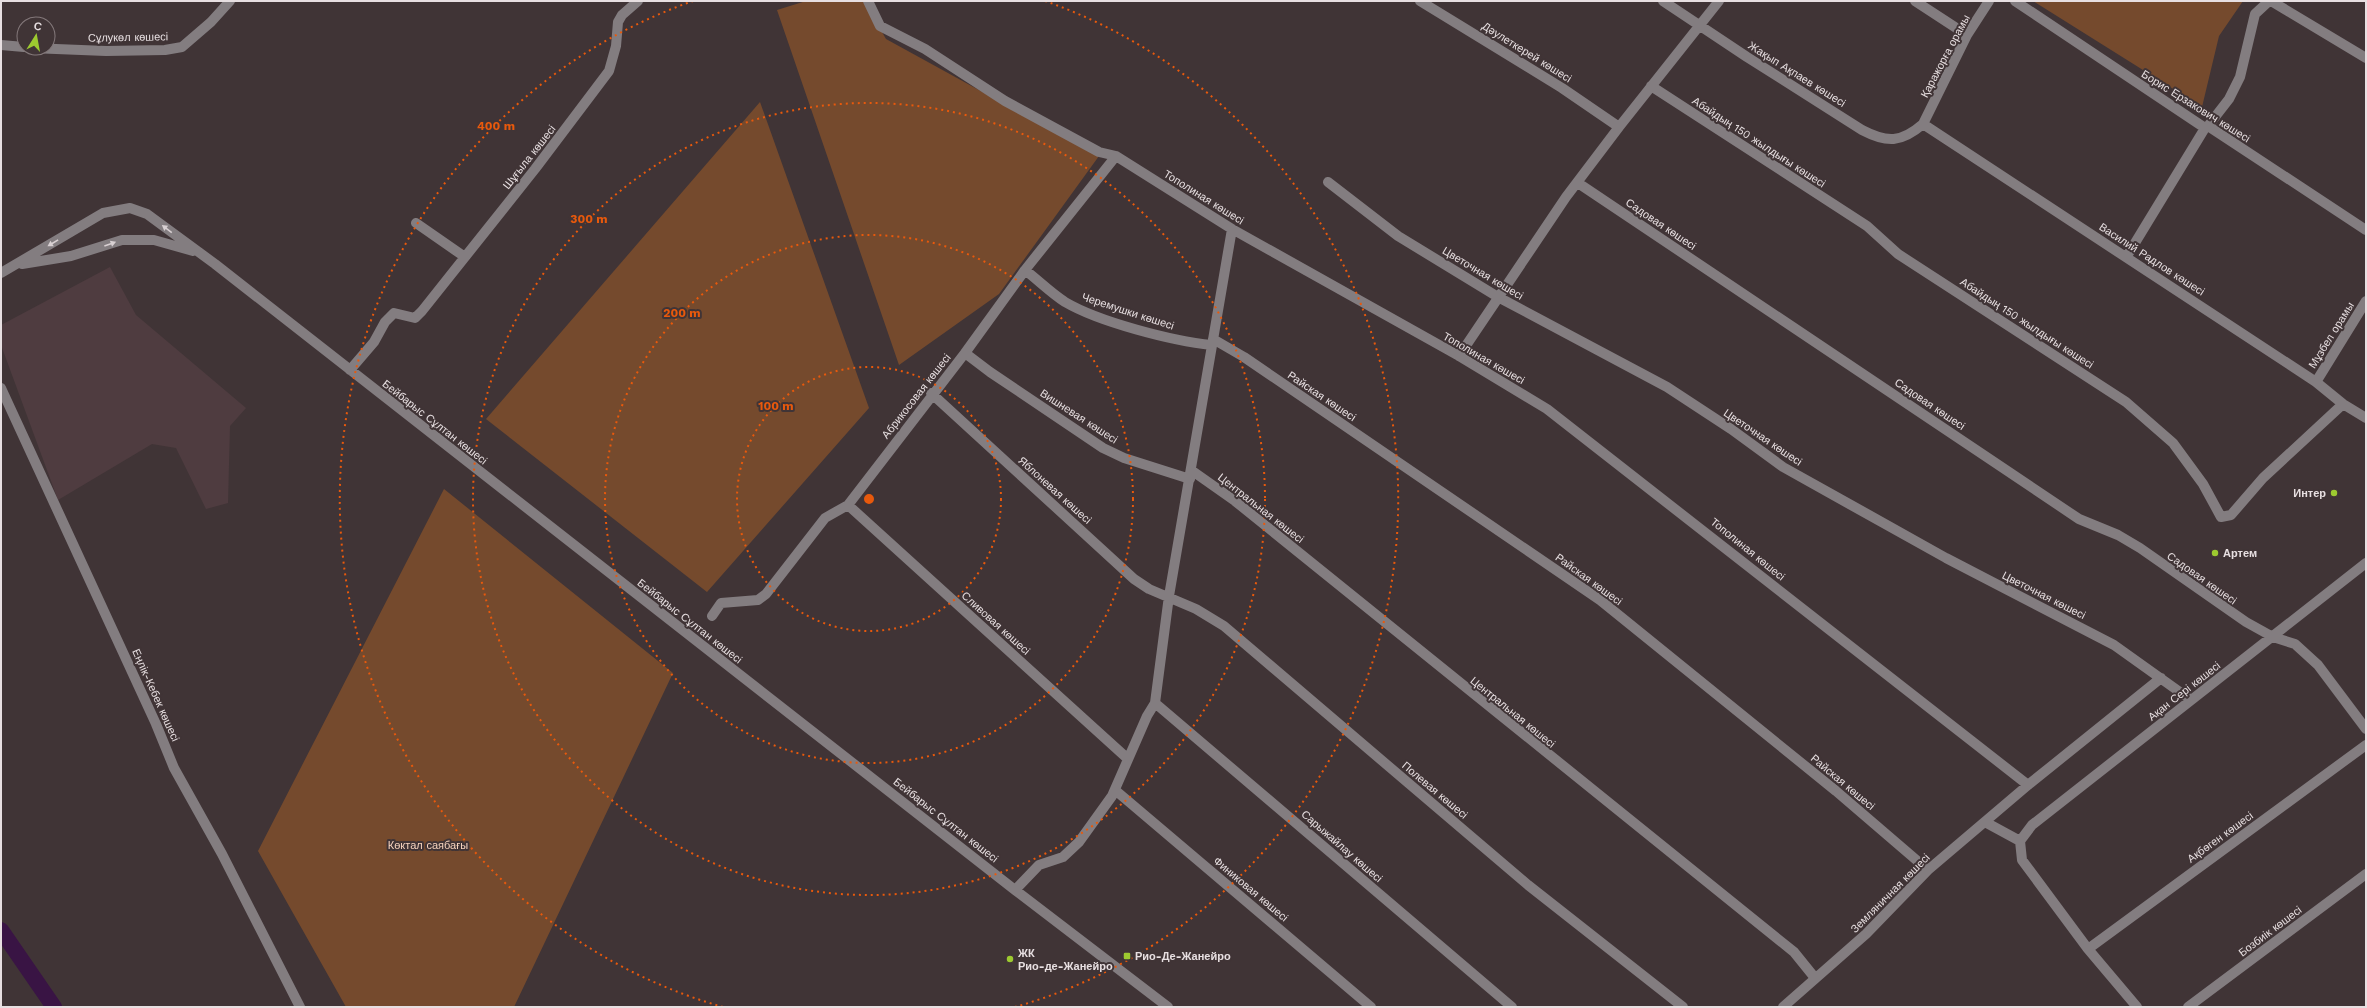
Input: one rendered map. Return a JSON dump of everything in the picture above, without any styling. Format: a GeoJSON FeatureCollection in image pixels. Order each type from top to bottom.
{"type":"FeatureCollection","features":[{"type":"Feature","properties":{"kind":"street","name":"Сұлукөл көшесі"},"geometry":{"type":"LineString","coordinates":[[56,49],[106,52],[165,50],[182,47],[211,22],[230,1]]}},
{"type":"Feature","properties":{"kind":"street","name":"Шұғыла көшесі"},"geometry":{"type":"LineString","coordinates":[[350,370],[374,342],[385,322],[394,313],[415,318],[535,169],[609,71],[616,46],[618,22],[622,15],[638,1]]}},
{"type":"Feature","properties":{"kind":"street","name":"Тополиная көшесі"},"geometry":{"type":"LineString","coordinates":[[868,1],[880,26],[925,49],[1006,101],[1099,152],[1116,156],[1232,229],[1459,356],[1547,409],[2028,784]]}},
{"type":"Feature","properties":{"kind":"street","name":"Дәулеткерей көшесі"},"geometry":{"type":"LineString","coordinates":[[1420,1],[1562,88],[1619,127]]}},
{"type":"Feature","properties":{"kind":"street","name":"Жақып Ақпаев көшесі"},"geometry":{"type":"LineString","coordinates":[[1663,1],[1747,57],[1877,137],[1890,140],[1902,138],[1912,133],[1923,124]]}},
{"type":"Feature","properties":{"kind":"street"},"geometry":{"type":"LineString","coordinates":[[1459,356],[1578,182],[1619,127],[1719,1]]}},
{"type":"Feature","properties":{"kind":"street"},"geometry":{"type":"LineString","coordinates":[[1914,1],[1967,35]]}},
{"type":"Feature","properties":{"kind":"street","name":"Қаражорға орамы"},"geometry":{"type":"LineString","coordinates":[[1923,124],[1967,35],[1989,1]]}},
{"type":"Feature","properties":{"kind":"street","name":"Борис Ерзакович көшесі"},"geometry":{"type":"LineString","coordinates":[[2015,1],[2366,230]]}},
{"type":"Feature","properties":{"kind":"street"},"geometry":{"type":"LineString","coordinates":[[2127,256],[2207,127],[2228,99],[2240,77],[2255,14],[2270,1],[2366,58]]}},
{"type":"Feature","properties":{"kind":"street"},"geometry":{"type":"LineString","coordinates":[[1,45],[16,46]]}},
{"type":"Feature","properties":{"kind":"street","name":"Абайдың 150 жылдығы көшесі"},"geometry":{"type":"LineString","coordinates":[[1651,86],[1867,226],[1898,254],[2126,402],[2173,443],[2203,484],[2221,516],[2231,515],[2263,478],[2343,404]]}},
{"type":"Feature","properties":{"kind":"street","name":"Василий Радлов көшесі"},"geometry":{"type":"LineString","coordinates":[[1923,124],[2127,256],[2316,382],[2343,404],[2366,418]]}},
{"type":"Feature","properties":{"kind":"street","name":"Абрикосовая көшесі"},"geometry":{"type":"LineString","coordinates":[[712,616],[721,603],[758,600],[766,594],[825,518],[848,505],[931,393],[965,353],[1024,270],[1116,156]]}},
{"type":"Feature","properties":{"kind":"street","name":"Цветочная көшесі"},"geometry":{"type":"LineString","coordinates":[[1328,182],[1398,236],[1498,297],[1667,387],[1783,467],[1946,558],[2114,645],[2191,700]]}},
{"type":"Feature","properties":{"kind":"street","name":"Садовая көшесі"},"geometry":{"type":"LineString","coordinates":[[1578,182],[2079,518],[2118,535],[2140,548],[2232,613],[2273,637]]}},
{"type":"Feature","properties":{"kind":"street","name":"Бейбарыс Сұлтан көшесі"},"geometry":{"type":"LineString","coordinates":[[18,265],[103,213],[130,208],[147,214],[199,252],[1015,890],[1168,1007]]}},
{"type":"Feature","properties":{"kind":"street"},"geometry":{"type":"LineString","coordinates":[[416,223],[465,257]]}},
{"type":"Feature","properties":{"kind":"street"},"geometry":{"type":"LineString","coordinates":[[1015,890],[1039,865],[1063,857],[1080,842],[1115,790],[1147,716],[1155,703],[1168,596],[1232,229]]}},
{"type":"Feature","properties":{"kind":"street"},"geometry":{"type":"LineString","coordinates":[[1,273],[18,265],[71,256],[122,240],[154,240],[199,252]]}},
{"type":"Feature","properties":{"kind":"street","name":"Черемушки көшесі"},"geometry":{"type":"LineString","coordinates":[[1024,270],[1064,301],[1082,311],[1192,343],[1212,342]]}},
{"type":"Feature","properties":{"kind":"street","name":"Мұзбел орамы"},"geometry":{"type":"LineString","coordinates":[[2316,382],[2365,305]]}},
{"type":"Feature","properties":{"kind":"street","name":"Райская көшесі"},"geometry":{"type":"LineString","coordinates":[[1212,342],[1244,357],[1600,600],[1836,791],[1928,870]]}},
{"type":"Feature","properties":{"kind":"street","name":"Вишневая көшесі"},"geometry":{"type":"LineString","coordinates":[[965,353],[990,372],[1103,448],[1124,458],[1190,474]]}},
{"type":"Feature","properties":{"kind":"street","name":"Еңлік-Кебек көшесі"},"geometry":{"type":"LineString","coordinates":[[1,388],[156,724],[174,768],[222,854],[300,1007]]}},
{"type":"Feature","properties":{"kind":"street","name":"Яблоневая көшесі"},"geometry":{"type":"LineString","coordinates":[[931,393],[1134,578],[1149,589],[1168,596]]}},
{"type":"Feature","properties":{"kind":"street","name":"Центральная көшесі"},"geometry":{"type":"LineString","coordinates":[[1190,474],[1235,501],[1450,677],[1794,952],[1815,978]]}},
{"type":"Feature","properties":{"kind":"street","name":"Сливовая көшесі"},"geometry":{"type":"LineString","coordinates":[[848,505],[1128,759]]}},
{"type":"Feature","properties":{"kind":"street","name":"Ақан Сері көшесі"},"geometry":{"type":"LineString","coordinates":[[2020,841],[2032,825],[2366,563]]}},
{"type":"Feature","properties":{"kind":"street","name":"Полевая көшесі"},"geometry":{"type":"LineString","coordinates":[[1168,596],[1224,626],[1528,885],[1683,1007]]}},
{"type":"Feature","properties":{"kind":"street"},"geometry":{"type":"LineString","coordinates":[[2273,637],[2295,644],[2318,665],[2366,729]]}},
{"type":"Feature","properties":{"kind":"street","name":"Земляничная көшесі"},"geometry":{"type":"LineString","coordinates":[[1783,1007],[1866,934],[1928,870],[2028,784],[2161,678]]}},
{"type":"Feature","properties":{"kind":"street","name":"Сарыжайлау көшесі"},"geometry":{"type":"LineString","coordinates":[[1155,703],[1512,1007]]}},
{"type":"Feature","properties":{"kind":"street","name":"Ақбөген көшесі"},"geometry":{"type":"LineString","coordinates":[[2088,949],[2366,745]]}},
{"type":"Feature","properties":{"kind":"street","name":"Финиковая көшесі"},"geometry":{"type":"LineString","coordinates":[[1115,790],[1371,1007]]}},
{"type":"Feature","properties":{"kind":"street"},"geometry":{"type":"LineString","coordinates":[[1985,822],[2020,841],[2022,860],[2088,949],[2137,1007]]}},
{"type":"Feature","properties":{"kind":"street","name":"Бозбиік көшесі"},"geometry":{"type":"LineString","coordinates":[[2188,1007],[2366,874]]}},
{"type":"Feature","properties":{"kind":"shaded area"},"geometry":{"type":"Polygon","coordinates":[[[110,267],[136,315],[246,408],[230,426],[228,503],[206,509],[176,448],[152,444],[58,500],[1,345],[1,325],[110,267]]]}},
{"type":"Feature","properties":{"kind":"green space"},"geometry":{"type":"Polygon","coordinates":[[[806,1],[864,1],[886,39],[1099,156],[999,294],[899,365],[777,10],[806,1]]]}},
{"type":"Feature","properties":{"kind":"green space"},"geometry":{"type":"Polygon","coordinates":[[[2033,1],[2243,1],[2219,36],[2202,107],[2033,1]]]}},
{"type":"Feature","properties":{"kind":"green space"},"geometry":{"type":"Polygon","coordinates":[[[760,102],[869,408],[707,592],[486,419],[760,102]]]}},
{"type":"Feature","properties":{"kind":"green space","name":"Көктал саябағы"},"geometry":{"type":"Polygon","coordinates":[[[444,489],[673,673],[514,1007],[346,1007],[258,851],[444,489]]]}},
{"type":"Feature","properties":{"kind":"waterway"},"geometry":{"type":"LineString","coordinates":[[1,930],[54,1007]]}},
{"type":"Feature","properties":{"kind":"place","name":"Интер"},"geometry":{"type":"Point","coordinates":[2334,493]}},
{"type":"Feature","properties":{"kind":"place","name":"Артем"},"geometry":{"type":"Point","coordinates":[2215,553]}},
{"type":"Feature","properties":{"kind":"place","name":"Рио-Де-Жанейро"},"geometry":{"type":"Point","coordinates":[1127,956]}},
{"type":"Feature","properties":{"kind":"place","name":"ЖК Рио-де-Жанейро"},"geometry":{"type":"Point","coordinates":[1010,959]}}]}
